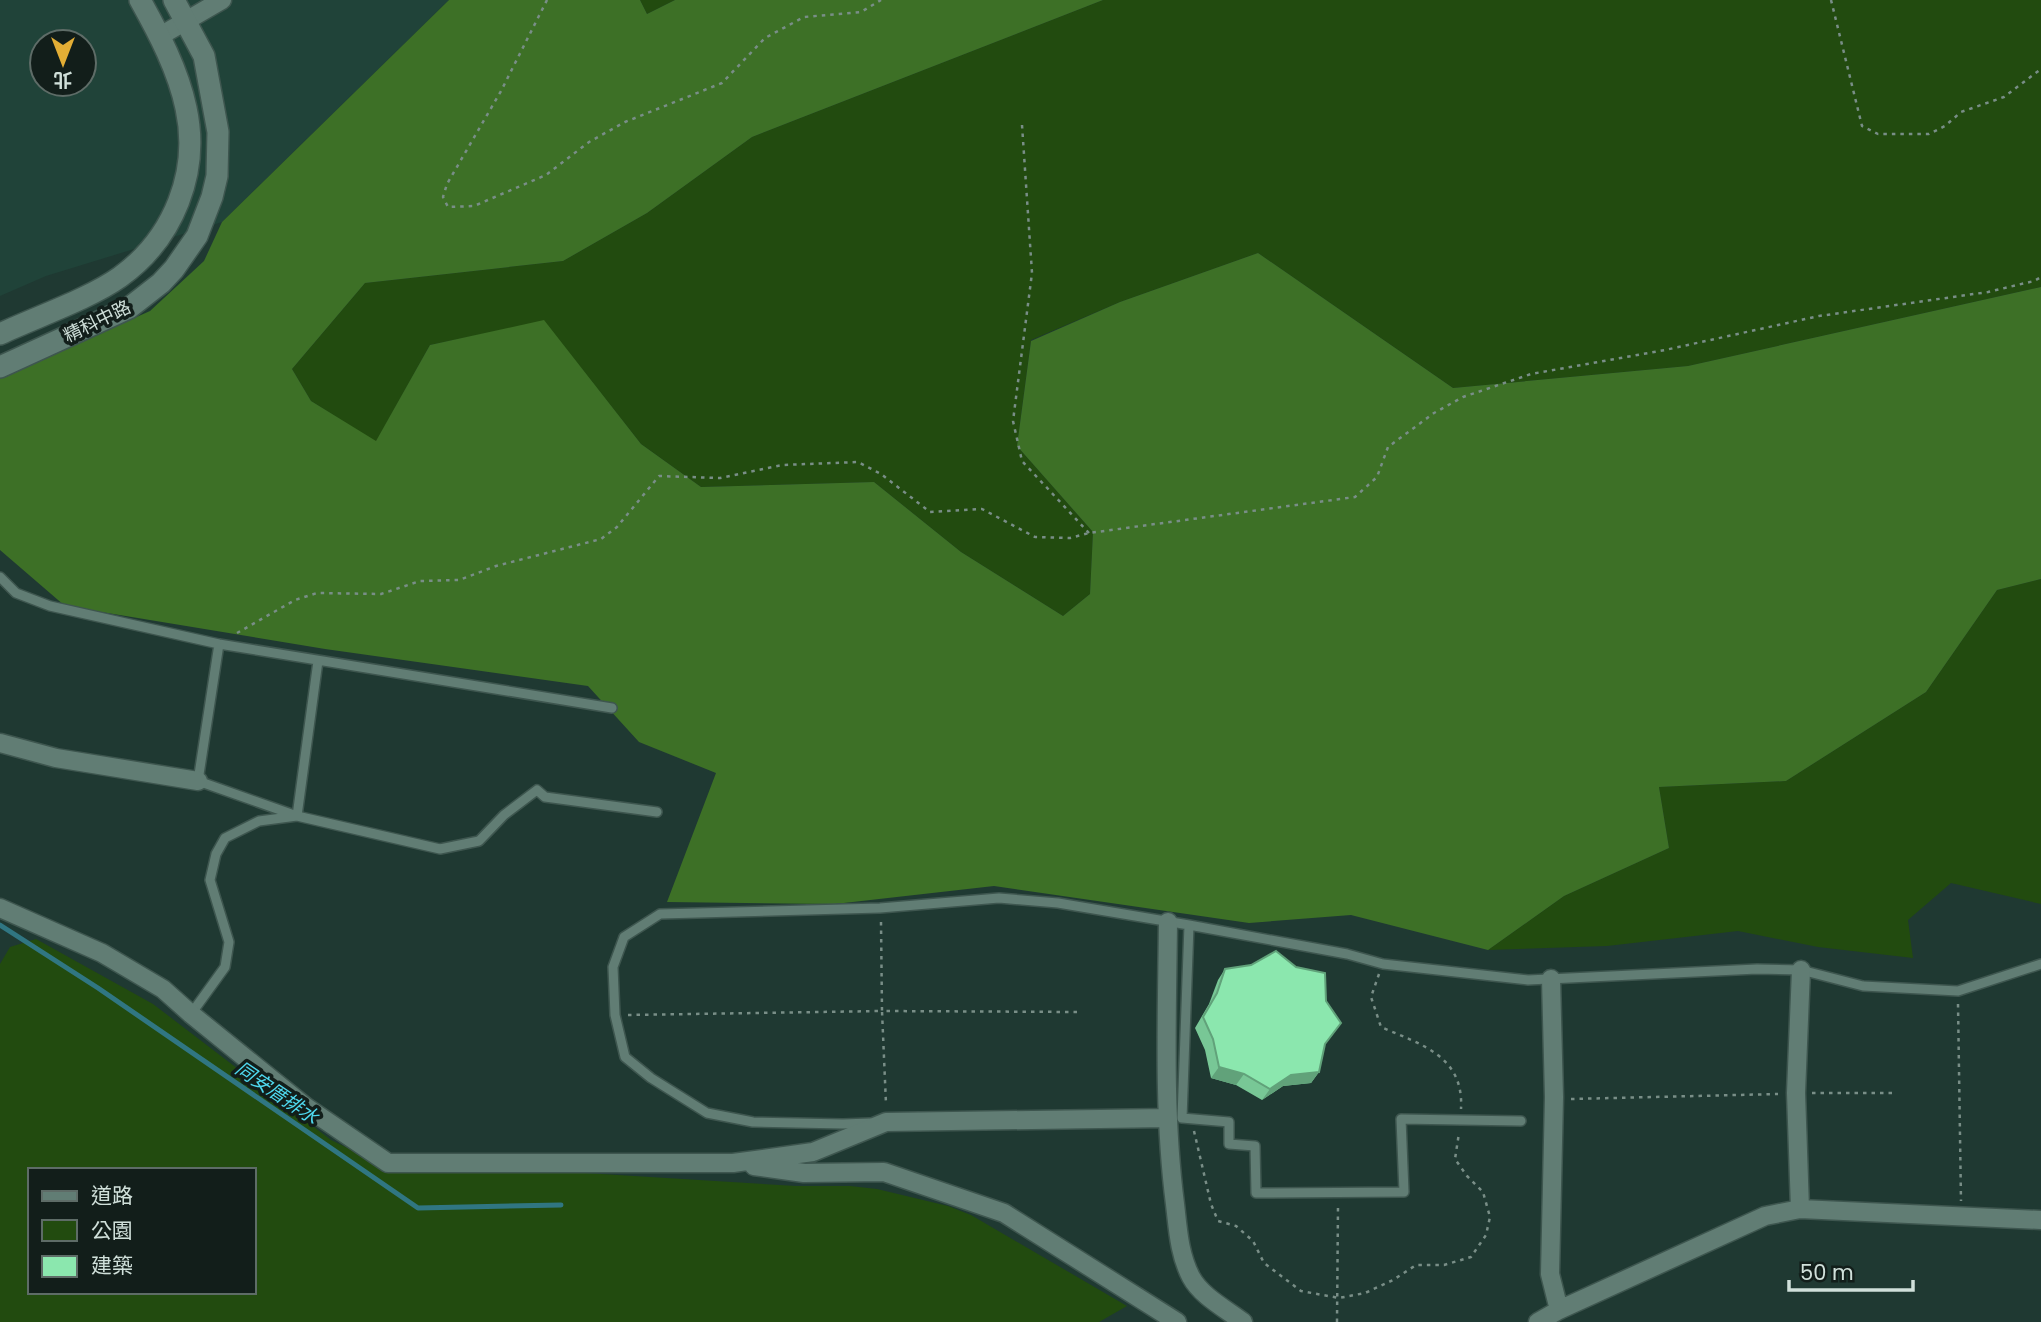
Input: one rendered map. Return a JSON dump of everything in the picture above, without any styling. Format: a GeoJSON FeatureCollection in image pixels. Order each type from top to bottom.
{"type":"FeatureCollection","features":[{"type":"Feature","properties":{"kind":"street","name":"精科中路"},"geometry":{"type":"LineString","coordinates":[[0,334],[118,278],[155,244],[173,215],[187,171],[189,125],[181,89],[160,36],[140,0]]}},
{"type":"Feature","properties":{"kind":"street","name":"精科中路"},"geometry":{"type":"LineString","coordinates":[[0,367],[129,308],[161,283],[197,236],[217,176],[218,132],[204,56],[174,0]]}},
{"type":"Feature","properties":{"kind":"street"},"geometry":{"type":"LineString","coordinates":[[160,36],[222,0]]}},
{"type":"Feature","properties":{"kind":"street"},"geometry":{"type":"LineString","coordinates":[[0,744],[56,758],[198,781]]}},
{"type":"Feature","properties":{"kind":"street"},"geometry":{"type":"LineString","coordinates":[[0,908],[102,953],[163,989],[306,1107],[388,1163],[733,1163],[813,1152],[886,1122],[1174,1118]]}},
{"type":"Feature","properties":{"kind":"street"},"geometry":{"type":"LineString","coordinates":[[1168,922],[1181,1256],[1192,1280],[1243,1322]]}},
{"type":"Feature","properties":{"kind":"street"},"geometry":{"type":"LineString","coordinates":[[1800,1209],[1796,1093],[1801,970]]}},
{"type":"Feature","properties":{"kind":"street"},"geometry":{"type":"LineString","coordinates":[[1551,979],[1554,1097],[1550,1274],[1559,1310]]}},
{"type":"Feature","properties":{"kind":"street"},"geometry":{"type":"LineString","coordinates":[[733,1163],[804,1173],[884,1172],[1004,1213],[1177,1322]]}},
{"type":"Feature","properties":{"kind":"street"},"geometry":{"type":"LineString","coordinates":[[1538,1322],[1765,1216],[1800,1209],[2041,1220]]}},
{"type":"Feature","properties":{"kind":"lane"},"geometry":{"type":"LineString","coordinates":[[0,577],[16,593],[50,606],[219,644],[611,708]]}},
{"type":"Feature","properties":{"kind":"lane"},"geometry":{"type":"LineString","coordinates":[[219,644],[198,781],[297,816],[440,849],[479,841],[504,815],[537,790],[545,797],[657,812]]}},
{"type":"Feature","properties":{"kind":"lane"},"geometry":{"type":"LineString","coordinates":[[297,816],[318,661]]}},
{"type":"Feature","properties":{"kind":"lane"},"geometry":{"type":"LineString","coordinates":[[191,1014],[225,967],[229,942],[210,880],[216,854],[225,838],[259,821],[297,816]]}},
{"type":"Feature","properties":{"kind":"lane"},"geometry":{"type":"LineString","coordinates":[[886,1122],[753,1122],[707,1113],[651,1078],[625,1056],[615,1015],[613,967],[624,937],[660,914],[880,908],[999,898],[1058,903],[1189,925],[1347,954],[1383,964],[1528,980],[1757,969],[1801,970],[1863,986],[1958,990],[2041,964]]}},
{"type":"Feature","properties":{"kind":"lane"},"geometry":{"type":"LineString","coordinates":[[1189,925],[1174,1118],[1229,1122],[1229,1144],[1255,1146],[1256,1193],[1404,1192],[1401,1119],[1521,1121]]}},
{"type":"Feature","properties":{"kind":"path"},"geometry":{"type":"LineString","coordinates":[[547,0],[501,91],[447,184],[443,197],[448,207],[474,206],[546,175],[589,142],[625,121],[722,83],[765,38],[804,17],[861,12],[881,0]]}},
{"type":"Feature","properties":{"kind":"path"},"geometry":{"type":"LineString","coordinates":[[1831,0],[1862,126],[1878,134],[1929,134],[1962,113],[2004,97],[2041,69]]}},
{"type":"Feature","properties":{"kind":"path"},"geometry":{"type":"LineString","coordinates":[[1022,125],[1032,273],[1013,421],[1022,461],[1089,533]]}},
{"type":"Feature","properties":{"kind":"path"},"geometry":{"type":"LineString","coordinates":[[219,644],[295,600],[317,593],[381,594],[420,581],[459,580],[496,566],[601,539],[617,527],[659,476],[720,478],[782,465],[858,462],[881,474],[930,512],[982,509],[1035,537],[1070,538],[1089,533],[1355,497],[1377,477],[1388,447],[1434,413],[1463,397],[1531,374],[1665,351],[1819,316],[1988,292],[2041,277]]}},
{"type":"Feature","properties":{"kind":"path"},"geometry":{"type":"LineString","coordinates":[[880,908],[886,1122]]}},
{"type":"Feature","properties":{"kind":"path"},"geometry":{"type":"LineString","coordinates":[[1174,1118],[1196,1134],[1218,1221],[1236,1226],[1253,1241],[1264,1263],[1300,1291],[1339,1298],[1364,1293],[1393,1280],[1416,1265],[1444,1265],[1471,1257],[1486,1236],[1490,1217],[1483,1192],[1455,1159],[1462,1103],[1455,1072],[1434,1051],[1381,1027],[1371,997],[1383,964]]}},
{"type":"Feature","properties":{"kind":"path"},"geometry":{"type":"LineString","coordinates":[[1958,990],[1962,1216]]}},
{"type":"Feature","properties":{"kind":"path"},"geometry":{"type":"LineString","coordinates":[[615,1015],[882,1011],[1080,1012]]}},
{"type":"Feature","properties":{"kind":"path"},"geometry":{"type":"LineString","coordinates":[[1554,1097],[1594,1099],[1892,1093]]}},
{"type":"Feature","properties":{"kind":"path"},"geometry":{"type":"LineString","coordinates":[[1337,1322],[1338,1194]]}},
{"type":"Feature","properties":{"kind":"shaded area"},"geometry":{"type":"Polygon","coordinates":[[[0,0],[449,0],[222,222],[46,276],[0,296],[0,0]]]}},
{"type":"Feature","properties":{"kind":"green space"},"geometry":{"type":"Polygon","coordinates":[[[449,0],[640,0],[647,14],[675,0],[1103,0],[752,137],[647,213],[563,261],[365,283],[292,369],[311,401],[376,441],[430,345],[544,320],[641,444],[701,487],[874,482],[961,552],[1063,616],[1090,594],[1093,532],[1017,446],[1031,341],[1120,302],[1258,253],[1453,388],[1688,366],[2041,287],[2041,579],[1997,590],[1926,692],[1786,781],[1659,787],[1669,848],[1564,896],[1488,950],[1351,915],[1249,923],[994,886],[835,904],[667,902],[716,773],[639,742],[588,686],[325,649],[65,606],[0,550],[0,378],[150,311],[204,261],[222,222],[449,0]]]}},
{"type":"Feature","properties":{"kind":"green space"},"geometry":{"type":"Polygon","coordinates":[[[640,0],[675,0],[647,14],[640,0]]]}},
{"type":"Feature","properties":{"kind":"green space"},"geometry":{"type":"Polygon","coordinates":[[[1103,0],[2041,0],[2041,287],[1688,366],[1453,388],[1258,253],[1120,302],[1031,340],[1017,446],[1093,532],[1090,594],[1063,616],[961,552],[874,482],[701,487],[641,444],[544,321],[430,345],[376,442],[311,401],[292,369],[365,283],[563,261],[647,213],[752,137],[1103,0]]]}},
{"type":"Feature","properties":{"kind":"green space"},"geometry":{"type":"Polygon","coordinates":[[[2041,579],[2041,904],[1951,883],[1908,920],[1913,958],[1818,947],[1738,931],[1607,946],[1488,950],[1564,896],[1669,848],[1659,787],[1786,781],[1926,692],[1997,590],[2041,579]]]}},
{"type":"Feature","properties":{"kind":"green space"},"geometry":{"type":"Polygon","coordinates":[[[36,939],[153,1004],[331,1140],[360,1154],[393,1161],[877,1189],[948,1206],[971,1215],[1127,1306],[1099,1322],[0,1322],[0,964],[10,947],[36,939]]]}},
{"type":"Feature","properties":{"kind":"building"},"geometry":{"type":"Polygon","coordinates":[[[1276,951],[1296,967],[1325,973],[1326,1001],[1341,1023],[1325,1044],[1319,1072],[1291,1075],[1270,1089],[1244,1074],[1219,1067],[1213,1039],[1203,1017],[1217,993],[1225,969],[1251,965],[1276,951]]]}},
{"type":"Feature","properties":{"kind":"waterway","name":"同安厝排水"},"geometry":{"type":"LineString","coordinates":[[0,925],[98,988],[418,1208],[561,1205]]}}]}
